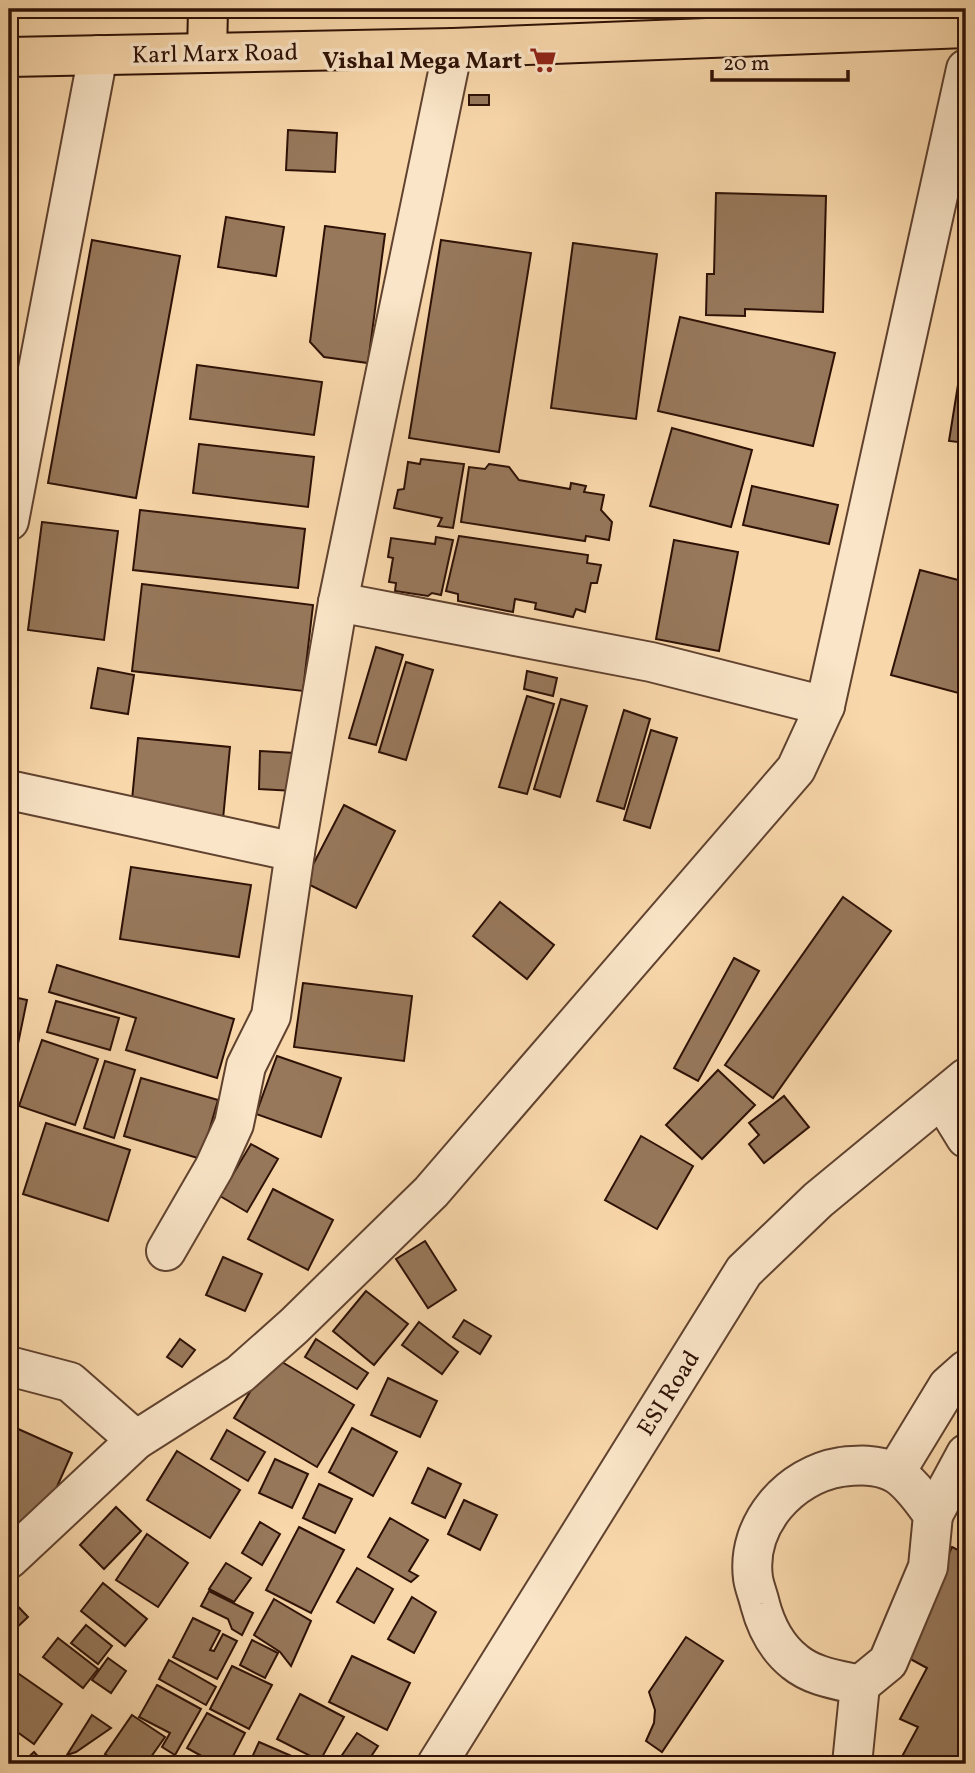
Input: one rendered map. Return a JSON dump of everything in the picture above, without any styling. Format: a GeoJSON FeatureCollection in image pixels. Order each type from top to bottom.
{"type":"FeatureCollection","features":[{"type":"Feature","properties":{"kind":"main road"},"geometry":{"type":"LineString","coordinates":[[207,53],[208,9]]}},
{"type":"Feature","properties":{"kind":"main road","name":"Karl Marx Road"},"geometry":{"type":"LineString","coordinates":[[9,57],[453,48],[966,28]]}},
{"type":"Feature","properties":{"kind":"street"},"geometry":{"type":"LineString","coordinates":[[166,1251],[214,1168],[234,1124],[246,1066],[271,1016],[295,852],[338,602],[453,48]]}},
{"type":"Feature","properties":{"kind":"street"},"geometry":{"type":"LineString","coordinates":[[9,521],[98,55]]}},
{"type":"Feature","properties":{"kind":"street"},"geometry":{"type":"LineString","coordinates":[[9,1559],[136,1440],[240,1374],[294,1326],[431,1192],[796,769],[825,706],[966,69]]}},
{"type":"Feature","properties":{"kind":"street"},"geometry":{"type":"LineString","coordinates":[[338,602],[651,662],[825,706]]}},
{"type":"Feature","properties":{"kind":"street"},"geometry":{"type":"LineString","coordinates":[[9,790],[295,852]]}},
{"type":"Feature","properties":{"kind":"street"},"geometry":{"type":"LineString","coordinates":[[954,1088],[966,1138]]}},
{"type":"Feature","properties":{"kind":"street","name":"ESI Road"},"geometry":{"type":"LineString","coordinates":[[446,1761],[744,1271],[818,1200],[954,1088]]}},
{"type":"Feature","properties":{"kind":"street"},"geometry":{"type":"LineString","coordinates":[[9,1366],[70,1382],[136,1440]]}},
{"type":"Feature","properties":{"kind":"street"},"geometry":{"type":"LineString","coordinates":[[895,1473],[948,1386],[966,1370]]}},
{"type":"Feature","properties":{"kind":"street"},"geometry":{"type":"LineString","coordinates":[[852,1764],[860,1685],[888,1662],[929,1567],[933,1516],[966,1454]]}},
{"type":"Feature","properties":{"kind":"street"},"geometry":{"type":"LineString","coordinates":[[860,1685],[825,1677],[797,1663],[775,1642],[763,1616],[753,1576],[755,1544],[769,1512],[793,1486],[825,1470],[863,1464],[895,1473],[920,1498],[933,1516]]}},
{"type":"Feature","properties":{"kind":"building"},"geometry":{"type":"Polygon","coordinates":[[[469,95],[489,95],[489,105],[469,105],[469,95]]]}},
{"type":"Feature","properties":{"kind":"building"},"geometry":{"type":"Polygon","coordinates":[[[288,130],[337,133],[335,172],[286,170],[288,130]]]}},
{"type":"Feature","properties":{"kind":"building"},"geometry":{"type":"Polygon","coordinates":[[[716,193],[826,196],[823,312],[745,309],[745,316],[706,315],[707,274],[714,274],[716,193]]]}},
{"type":"Feature","properties":{"kind":"building"},"geometry":{"type":"Polygon","coordinates":[[[226,217],[284,227],[276,276],[218,267],[226,217]]]}},
{"type":"Feature","properties":{"kind":"building"},"geometry":{"type":"Polygon","coordinates":[[[325,226],[385,234],[368,363],[324,357],[310,342],[325,226]]]}},
{"type":"Feature","properties":{"kind":"building"},"geometry":{"type":"Polygon","coordinates":[[[92,240],[180,256],[136,498],[48,483],[92,240]]]}},
{"type":"Feature","properties":{"kind":"building"},"geometry":{"type":"Polygon","coordinates":[[[441,240],[531,253],[499,452],[409,438],[441,240]]]}},
{"type":"Feature","properties":{"kind":"building"},"geometry":{"type":"Polygon","coordinates":[[[573,243],[657,254],[636,419],[551,408],[573,243]]]}},
{"type":"Feature","properties":{"kind":"building"},"geometry":{"type":"Polygon","coordinates":[[[680,317],[835,353],[813,446],[658,411],[680,317]]]}},
{"type":"Feature","properties":{"kind":"building"},"geometry":{"type":"Polygon","coordinates":[[[966,335],[966,443],[949,441],[966,335]]]}},
{"type":"Feature","properties":{"kind":"building"},"geometry":{"type":"Polygon","coordinates":[[[197,365],[322,382],[314,435],[190,419],[197,365]]]}},
{"type":"Feature","properties":{"kind":"building"},"geometry":{"type":"Polygon","coordinates":[[[672,428],[752,450],[731,527],[650,506],[672,428]]]}},
{"type":"Feature","properties":{"kind":"building"},"geometry":{"type":"Polygon","coordinates":[[[199,444],[314,457],[308,507],[193,493],[199,444]]]}},
{"type":"Feature","properties":{"kind":"building"},"geometry":{"type":"Polygon","coordinates":[[[421,459],[464,464],[453,528],[438,526],[442,518],[394,508],[398,490],[404,489],[408,462],[420,464],[421,459]]]}},
{"type":"Feature","properties":{"kind":"building"},"geometry":{"type":"Polygon","coordinates":[[[489,464],[509,467],[519,480],[570,489],[571,483],[586,486],[584,492],[604,495],[601,510],[612,522],[609,540],[586,536],[585,541],[461,522],[469,467],[485,469],[489,464]]]}},
{"type":"Feature","properties":{"kind":"building"},"geometry":{"type":"Polygon","coordinates":[[[752,486],[838,505],[829,544],[743,525],[752,486]]]}},
{"type":"Feature","properties":{"kind":"building"},"geometry":{"type":"Polygon","coordinates":[[[140,510],[305,529],[298,588],[133,570],[140,510]]]}},
{"type":"Feature","properties":{"kind":"building"},"geometry":{"type":"Polygon","coordinates":[[[42,522],[118,531],[104,640],[28,630],[42,522]]]}},
{"type":"Feature","properties":{"kind":"building"},"geometry":{"type":"Polygon","coordinates":[[[459,536],[588,555],[587,563],[601,565],[597,583],[591,583],[585,612],[576,609],[573,617],[535,609],[536,603],[515,599],[513,612],[458,601],[458,594],[446,591],[459,536]]]}},
{"type":"Feature","properties":{"kind":"building"},"geometry":{"type":"Polygon","coordinates":[[[436,537],[453,540],[441,595],[432,593],[428,596],[395,591],[396,583],[389,582],[393,558],[388,557],[391,538],[435,544],[436,537]]]}},
{"type":"Feature","properties":{"kind":"building"},"geometry":{"type":"Polygon","coordinates":[[[674,540],[738,552],[719,651],[656,639],[674,540]]]}},
{"type":"Feature","properties":{"kind":"building"},"geometry":{"type":"Polygon","coordinates":[[[920,570],[966,582],[966,695],[891,675],[920,570]]]}},
{"type":"Feature","properties":{"kind":"building"},"geometry":{"type":"Polygon","coordinates":[[[142,584],[313,605],[303,691],[132,671],[142,584]]]}},
{"type":"Feature","properties":{"kind":"building"},"geometry":{"type":"Polygon","coordinates":[[[376,647],[403,655],[376,745],[349,738],[376,647]]]}},
{"type":"Feature","properties":{"kind":"building"},"geometry":{"type":"Polygon","coordinates":[[[406,662],[433,670],[406,760],[379,752],[406,662]]]}},
{"type":"Feature","properties":{"kind":"building"},"geometry":{"type":"Polygon","coordinates":[[[98,668],[134,675],[128,714],[91,708],[98,668]]]}},
{"type":"Feature","properties":{"kind":"building"},"geometry":{"type":"Polygon","coordinates":[[[527,671],[557,678],[553,696],[524,689],[527,671]]]}},
{"type":"Feature","properties":{"kind":"building"},"geometry":{"type":"Polygon","coordinates":[[[527,696],[554,704],[527,794],[499,787],[527,696]]]}},
{"type":"Feature","properties":{"kind":"building"},"geometry":{"type":"Polygon","coordinates":[[[561,699],[587,706],[560,797],[534,789],[561,699]]]}},
{"type":"Feature","properties":{"kind":"building"},"geometry":{"type":"Polygon","coordinates":[[[624,710],[650,719],[624,809],[597,801],[624,710]]]}},
{"type":"Feature","properties":{"kind":"building"},"geometry":{"type":"Polygon","coordinates":[[[651,730],[677,738],[650,828],[624,820],[651,730]]]}},
{"type":"Feature","properties":{"kind":"building"},"geometry":{"type":"Polygon","coordinates":[[[138,738],[230,747],[223,819],[131,810],[138,738]]]}},
{"type":"Feature","properties":{"kind":"building"},"geometry":{"type":"Polygon","coordinates":[[[260,751],[295,753],[294,791],[259,789],[260,751]]]}},
{"type":"Feature","properties":{"kind":"building"},"geometry":{"type":"Polygon","coordinates":[[[344,805],[395,831],[356,908],[304,882],[344,805]]]}},
{"type":"Feature","properties":{"kind":"building"},"geometry":{"type":"Polygon","coordinates":[[[131,867],[251,885],[239,957],[120,939],[131,867]]]}},
{"type":"Feature","properties":{"kind":"building"},"geometry":{"type":"Polygon","coordinates":[[[843,897],[891,931],[773,1098],[725,1065],[843,897]]]}},
{"type":"Feature","properties":{"kind":"building"},"geometry":{"type":"Polygon","coordinates":[[[500,902],[554,945],[527,979],[473,936],[500,902]]]}},
{"type":"Feature","properties":{"kind":"building"},"geometry":{"type":"Polygon","coordinates":[[[734,958],[759,971],[698,1081],[674,1068],[734,958]]]}},
{"type":"Feature","properties":{"kind":"building"},"geometry":{"type":"Polygon","coordinates":[[[57,965],[234,1019],[217,1078],[126,1050],[136,1018],[49,992],[57,965]]]}},
{"type":"Feature","properties":{"kind":"building"},"geometry":{"type":"Polygon","coordinates":[[[303,983],[412,996],[404,1061],[294,1047],[303,983]]]}},
{"type":"Feature","properties":{"kind":"building"},"geometry":{"type":"Polygon","coordinates":[[[9,996],[27,1000],[14,1063],[9,1062],[9,996]]]}},
{"type":"Feature","properties":{"kind":"building"},"geometry":{"type":"Polygon","coordinates":[[[56,1001],[119,1018],[110,1050],[47,1032],[56,1001]]]}},
{"type":"Feature","properties":{"kind":"building"},"geometry":{"type":"Polygon","coordinates":[[[42,1040],[98,1059],[75,1125],[19,1106],[42,1040]]]}},
{"type":"Feature","properties":{"kind":"building"},"geometry":{"type":"Polygon","coordinates":[[[277,1056],[341,1078],[321,1137],[256,1114],[277,1056]]]}},
{"type":"Feature","properties":{"kind":"building"},"geometry":{"type":"Polygon","coordinates":[[[105,1061],[135,1070],[114,1138],[84,1128],[105,1061]]]}},
{"type":"Feature","properties":{"kind":"building"},"geometry":{"type":"Polygon","coordinates":[[[718,1070],[755,1105],[702,1159],[666,1125],[718,1070]]]}},
{"type":"Feature","properties":{"kind":"building"},"geometry":{"type":"Polygon","coordinates":[[[141,1078],[218,1100],[201,1159],[124,1136],[141,1078]]]}},
{"type":"Feature","properties":{"kind":"building"},"geometry":{"type":"Polygon","coordinates":[[[784,1096],[809,1127],[764,1163],[749,1144],[759,1135],[749,1123],[784,1096]]]}},
{"type":"Feature","properties":{"kind":"building"},"geometry":{"type":"Polygon","coordinates":[[[46,1123],[130,1150],[108,1221],[23,1194],[46,1123]]]}},
{"type":"Feature","properties":{"kind":"building"},"geometry":{"type":"Polygon","coordinates":[[[641,1136],[693,1166],[657,1229],[605,1200],[641,1136]]]}},
{"type":"Feature","properties":{"kind":"building"},"geometry":{"type":"Polygon","coordinates":[[[251,1144],[278,1159],[247,1212],[220,1196],[251,1144]]]}},
{"type":"Feature","properties":{"kind":"building"},"geometry":{"type":"Polygon","coordinates":[[[273,1189],[333,1220],[308,1270],[248,1239],[273,1189]]]}},
{"type":"Feature","properties":{"kind":"building"},"geometry":{"type":"Polygon","coordinates":[[[425,1241],[456,1290],[428,1308],[396,1259],[425,1241]]]}},
{"type":"Feature","properties":{"kind":"building"},"geometry":{"type":"Polygon","coordinates":[[[223,1257],[262,1274],[245,1311],[206,1295],[223,1257]]]}},
{"type":"Feature","properties":{"kind":"building"},"geometry":{"type":"Polygon","coordinates":[[[366,1291],[408,1324],[374,1365],[333,1331],[366,1291]]]}},
{"type":"Feature","properties":{"kind":"building"},"geometry":{"type":"Polygon","coordinates":[[[464,1320],[491,1336],[480,1354],[453,1337],[464,1320]]]}},
{"type":"Feature","properties":{"kind":"building"},"geometry":{"type":"Polygon","coordinates":[[[419,1322],[458,1352],[442,1374],[402,1345],[419,1322]]]}},
{"type":"Feature","properties":{"kind":"building"},"geometry":{"type":"Polygon","coordinates":[[[180,1339],[195,1350],[182,1367],[167,1357],[180,1339]]]}},
{"type":"Feature","properties":{"kind":"building"},"geometry":{"type":"Polygon","coordinates":[[[316,1339],[368,1373],[357,1389],[305,1357],[316,1339]]]}},
{"type":"Feature","properties":{"kind":"building"},"geometry":{"type":"Polygon","coordinates":[[[272,1356],[354,1405],[317,1467],[234,1418],[272,1356]]]}},
{"type":"Feature","properties":{"kind":"building"},"geometry":{"type":"Polygon","coordinates":[[[388,1378],[437,1401],[420,1437],[371,1415],[388,1378]]]}},
{"type":"Feature","properties":{"kind":"building"},"geometry":{"type":"Polygon","coordinates":[[[16,1428],[72,1453],[40,1525],[24,1518],[9,1551],[9,1445],[16,1428]]]}},
{"type":"Feature","properties":{"kind":"building"},"geometry":{"type":"Polygon","coordinates":[[[352,1428],[397,1452],[373,1496],[329,1472],[352,1428]]]}},
{"type":"Feature","properties":{"kind":"building"},"geometry":{"type":"Polygon","coordinates":[[[227,1430],[265,1452],[248,1481],[211,1459],[227,1430]]]}},
{"type":"Feature","properties":{"kind":"building"},"geometry":{"type":"Polygon","coordinates":[[[177,1451],[240,1490],[210,1538],[147,1500],[177,1451]]]}},
{"type":"Feature","properties":{"kind":"building"},"geometry":{"type":"Polygon","coordinates":[[[275,1459],[308,1474],[292,1508],[259,1493],[275,1459]]]}},
{"type":"Feature","properties":{"kind":"building"},"geometry":{"type":"Polygon","coordinates":[[[428,1468],[461,1484],[445,1518],[412,1503],[428,1468]]]}},
{"type":"Feature","properties":{"kind":"building"},"geometry":{"type":"Polygon","coordinates":[[[319,1484],[352,1499],[335,1533],[303,1518],[319,1484]]]}},
{"type":"Feature","properties":{"kind":"building"},"geometry":{"type":"Polygon","coordinates":[[[464,1500],[497,1515],[480,1550],[448,1534],[464,1500]]]}},
{"type":"Feature","properties":{"kind":"building"},"geometry":{"type":"Polygon","coordinates":[[[116,1507],[141,1531],[104,1569],[80,1545],[116,1507]]]}},
{"type":"Feature","properties":{"kind":"building"},"geometry":{"type":"Polygon","coordinates":[[[390,1518],[428,1540],[409,1571],[418,1576],[411,1582],[368,1557],[390,1518]]]}},
{"type":"Feature","properties":{"kind":"building"},"geometry":{"type":"Polygon","coordinates":[[[260,1522],[280,1534],[262,1565],[242,1553],[260,1522]]]}},
{"type":"Feature","properties":{"kind":"building"},"geometry":{"type":"Polygon","coordinates":[[[299,1527],[344,1550],[311,1613],[266,1590],[299,1527]]]}},
{"type":"Feature","properties":{"kind":"building"},"geometry":{"type":"Polygon","coordinates":[[[147,1534],[188,1563],[158,1607],[116,1580],[147,1534]]]}},
{"type":"Feature","properties":{"kind":"building"},"geometry":{"type":"Polygon","coordinates":[[[952,1547],[966,1554],[966,1764],[898,1764],[918,1727],[900,1719],[927,1668],[903,1655],[952,1547]]]}},
{"type":"Feature","properties":{"kind":"building"},"geometry":{"type":"Polygon","coordinates":[[[226,1563],[251,1578],[234,1602],[209,1589],[226,1563]]]}},
{"type":"Feature","properties":{"kind":"building"},"geometry":{"type":"Polygon","coordinates":[[[357,1568],[393,1589],[374,1623],[337,1602],[357,1568]]]}},
{"type":"Feature","properties":{"kind":"building"},"geometry":{"type":"Polygon","coordinates":[[[103,1583],[147,1619],[125,1646],[81,1611],[103,1583]]]}},
{"type":"Feature","properties":{"kind":"building"},"geometry":{"type":"Polygon","coordinates":[[[209,1591],[253,1613],[242,1635],[232,1629],[228,1619],[201,1606],[209,1591]]]}},
{"type":"Feature","properties":{"kind":"building"},"geometry":{"type":"Polygon","coordinates":[[[9,1597],[28,1617],[9,1635],[9,1597]]]}},
{"type":"Feature","properties":{"kind":"building"},"geometry":{"type":"Polygon","coordinates":[[[412,1597],[436,1612],[414,1653],[388,1639],[412,1597]]]}},
{"type":"Feature","properties":{"kind":"building"},"geometry":{"type":"Polygon","coordinates":[[[274,1599],[311,1621],[291,1666],[280,1652],[254,1635],[274,1599]]]}},
{"type":"Feature","properties":{"kind":"building"},"geometry":{"type":"Polygon","coordinates":[[[193,1618],[220,1631],[210,1650],[214,1651],[223,1634],[237,1641],[217,1679],[173,1657],[193,1618]]]}},
{"type":"Feature","properties":{"kind":"building"},"geometry":{"type":"Polygon","coordinates":[[[86,1625],[112,1646],[98,1664],[71,1643],[86,1625]]]}},
{"type":"Feature","properties":{"kind":"building"},"geometry":{"type":"Polygon","coordinates":[[[686,1637],[723,1661],[662,1752],[646,1741],[654,1723],[655,1710],[649,1692],[686,1637]]]}},
{"type":"Feature","properties":{"kind":"building"},"geometry":{"type":"Polygon","coordinates":[[[58,1638],[98,1669],[83,1688],[43,1657],[58,1638]]]}},
{"type":"Feature","properties":{"kind":"building"},"geometry":{"type":"Polygon","coordinates":[[[252,1640],[278,1653],[265,1678],[240,1665],[252,1640]]]}},
{"type":"Feature","properties":{"kind":"building"},"geometry":{"type":"Polygon","coordinates":[[[352,1656],[410,1683],[387,1730],[329,1702],[352,1656]]]}},
{"type":"Feature","properties":{"kind":"building"},"geometry":{"type":"Polygon","coordinates":[[[108,1658],[126,1671],[111,1693],[92,1680],[108,1658]]]}},
{"type":"Feature","properties":{"kind":"building"},"geometry":{"type":"Polygon","coordinates":[[[169,1660],[216,1687],[206,1705],[159,1679],[169,1660]]]}},
{"type":"Feature","properties":{"kind":"building"},"geometry":{"type":"Polygon","coordinates":[[[232,1666],[272,1685],[249,1729],[210,1709],[232,1666]]]}},
{"type":"Feature","properties":{"kind":"building"},"geometry":{"type":"Polygon","coordinates":[[[9,1667],[62,1704],[34,1744],[9,1726],[9,1667]]]}},
{"type":"Feature","properties":{"kind":"building"},"geometry":{"type":"Polygon","coordinates":[[[157,1685],[201,1709],[175,1755],[162,1747],[170,1733],[139,1717],[157,1685]]]}},
{"type":"Feature","properties":{"kind":"building"},"geometry":{"type":"Polygon","coordinates":[[[300,1694],[344,1717],[320,1761],[277,1739],[300,1694]]]}},
{"type":"Feature","properties":{"kind":"building"},"geometry":{"type":"Polygon","coordinates":[[[207,1713],[245,1733],[229,1764],[216,1764],[187,1748],[207,1713]]]}},
{"type":"Feature","properties":{"kind":"building"},"geometry":{"type":"Polygon","coordinates":[[[92,1715],[111,1728],[76,1752],[67,1755],[92,1715]]]}},
{"type":"Feature","properties":{"kind":"building"},"geometry":{"type":"Polygon","coordinates":[[[132,1715],[165,1737],[146,1764],[119,1764],[105,1754],[132,1715]]]}},
{"type":"Feature","properties":{"kind":"building"},"geometry":{"type":"Polygon","coordinates":[[[357,1733],[378,1746],[366,1764],[336,1764],[357,1733]]]}},
{"type":"Feature","properties":{"kind":"building"},"geometry":{"type":"Polygon","coordinates":[[[259,1742],[310,1764],[249,1764],[259,1742]]]}},
{"type":"Feature","properties":{"kind":"building"},"geometry":{"type":"Polygon","coordinates":[[[34,1752],[45,1764],[21,1764],[34,1752]]]}},
{"type":"Feature","properties":{"kind":"place","name":"Vishal Mega Mart"},"geometry":{"type":"Point","coordinates":[543,60]}}]}
